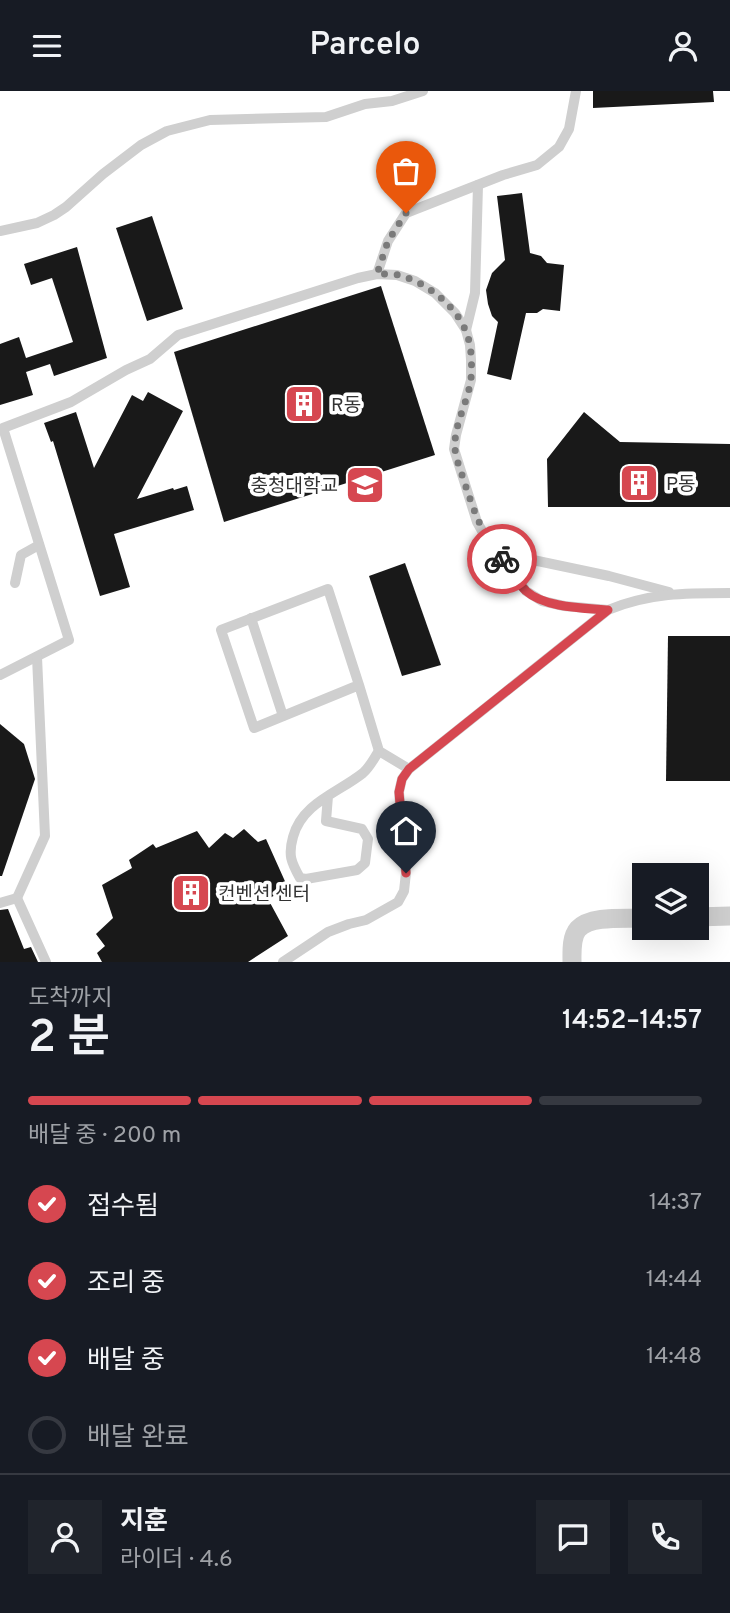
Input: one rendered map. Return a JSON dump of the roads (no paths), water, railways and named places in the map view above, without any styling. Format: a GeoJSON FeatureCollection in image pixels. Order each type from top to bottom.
{"type":"FeatureCollection","features":[{"type":"Feature","properties":{"kind":"street"},"geometry":{"type":"LineString","coordinates":[[709,917],[730,916]]}},
{"type":"Feature","properties":{"kind":"street"},"geometry":{"type":"LineString","coordinates":[[572,962],[572,945],[577,930],[593,920],[632,918]]}},
{"type":"Feature","properties":{"kind":"lane"},"geometry":{"type":"LineString","coordinates":[[0,231],[37,223],[60,211],[103,174],[142,145],[167,131],[210,120],[326,117],[365,104],[392,101],[423,91]]}},
{"type":"Feature","properties":{"kind":"lane"},"geometry":{"type":"LineString","coordinates":[[377,274],[388,241],[406,213],[503,175],[537,165],[559,147],[569,129],[576,91]]}},
{"type":"Feature","properties":{"kind":"lane"},"geometry":{"type":"LineString","coordinates":[[466,330],[475,293],[478,185]]}},
{"type":"Feature","properties":{"kind":"lane"},"geometry":{"type":"LineString","coordinates":[[0,675],[69,641],[3,428],[71,402],[150,359],[178,335],[377,274],[397,275],[415,281],[435,293],[455,313],[466,330],[470,345],[471,380],[454,449],[477,522],[490,545],[526,591],[542,601],[608,610]]}},
{"type":"Feature","properties":{"kind":"lane"},"geometry":{"type":"LineString","coordinates":[[15,583],[20,555],[39,545]]}},
{"type":"Feature","properties":{"kind":"lane"},"geometry":{"type":"LineString","coordinates":[[490,545],[529,558],[674,593]]}},
{"type":"Feature","properties":{"kind":"lane"},"geometry":{"type":"LineString","coordinates":[[515,576],[517,565],[529,558]]}},
{"type":"Feature","properties":{"kind":"lane"},"geometry":{"type":"LineString","coordinates":[[359,685],[254,728],[221,629],[328,589],[359,685],[379,751],[409,769]]}},
{"type":"Feature","properties":{"kind":"lane"},"geometry":{"type":"LineString","coordinates":[[283,962],[328,932],[366,920],[398,902],[404,891],[406,873],[399,792],[402,779],[409,769],[608,610],[628,601],[674,593],[730,593]]}},
{"type":"Feature","properties":{"kind":"lane"},"geometry":{"type":"LineString","coordinates":[[251,618],[284,716]]}},
{"type":"Feature","properties":{"kind":"lane"},"geometry":{"type":"LineString","coordinates":[[37,657],[45,836],[17,898],[46,962]]}},
{"type":"Feature","properties":{"kind":"lane"},"geometry":{"type":"LineString","coordinates":[[328,796],[326,821],[362,829],[368,839],[365,863],[357,870],[300,878],[291,861],[291,845],[296,824],[308,809],[365,771],[379,751]]}},
{"type":"Feature","properties":{"kind":"lane"},"geometry":{"type":"LineString","coordinates":[[0,903],[17,898]]}},
{"type":"Feature","properties":{"kind":"place","name":"R동"},"geometry":{"type":"Point","coordinates":[304,404]}},
{"type":"Feature","properties":{"kind":"place","name":"P동"},"geometry":{"type":"Point","coordinates":[639,483]}},
{"type":"Feature","properties":{"kind":"place","name":"충청대학교"},"geometry":{"type":"Point","coordinates":[365,485]}},
{"type":"Feature","properties":{"kind":"place","name":"컨벤션 센터"},"geometry":{"type":"Point","coordinates":[191,893]}}]}
